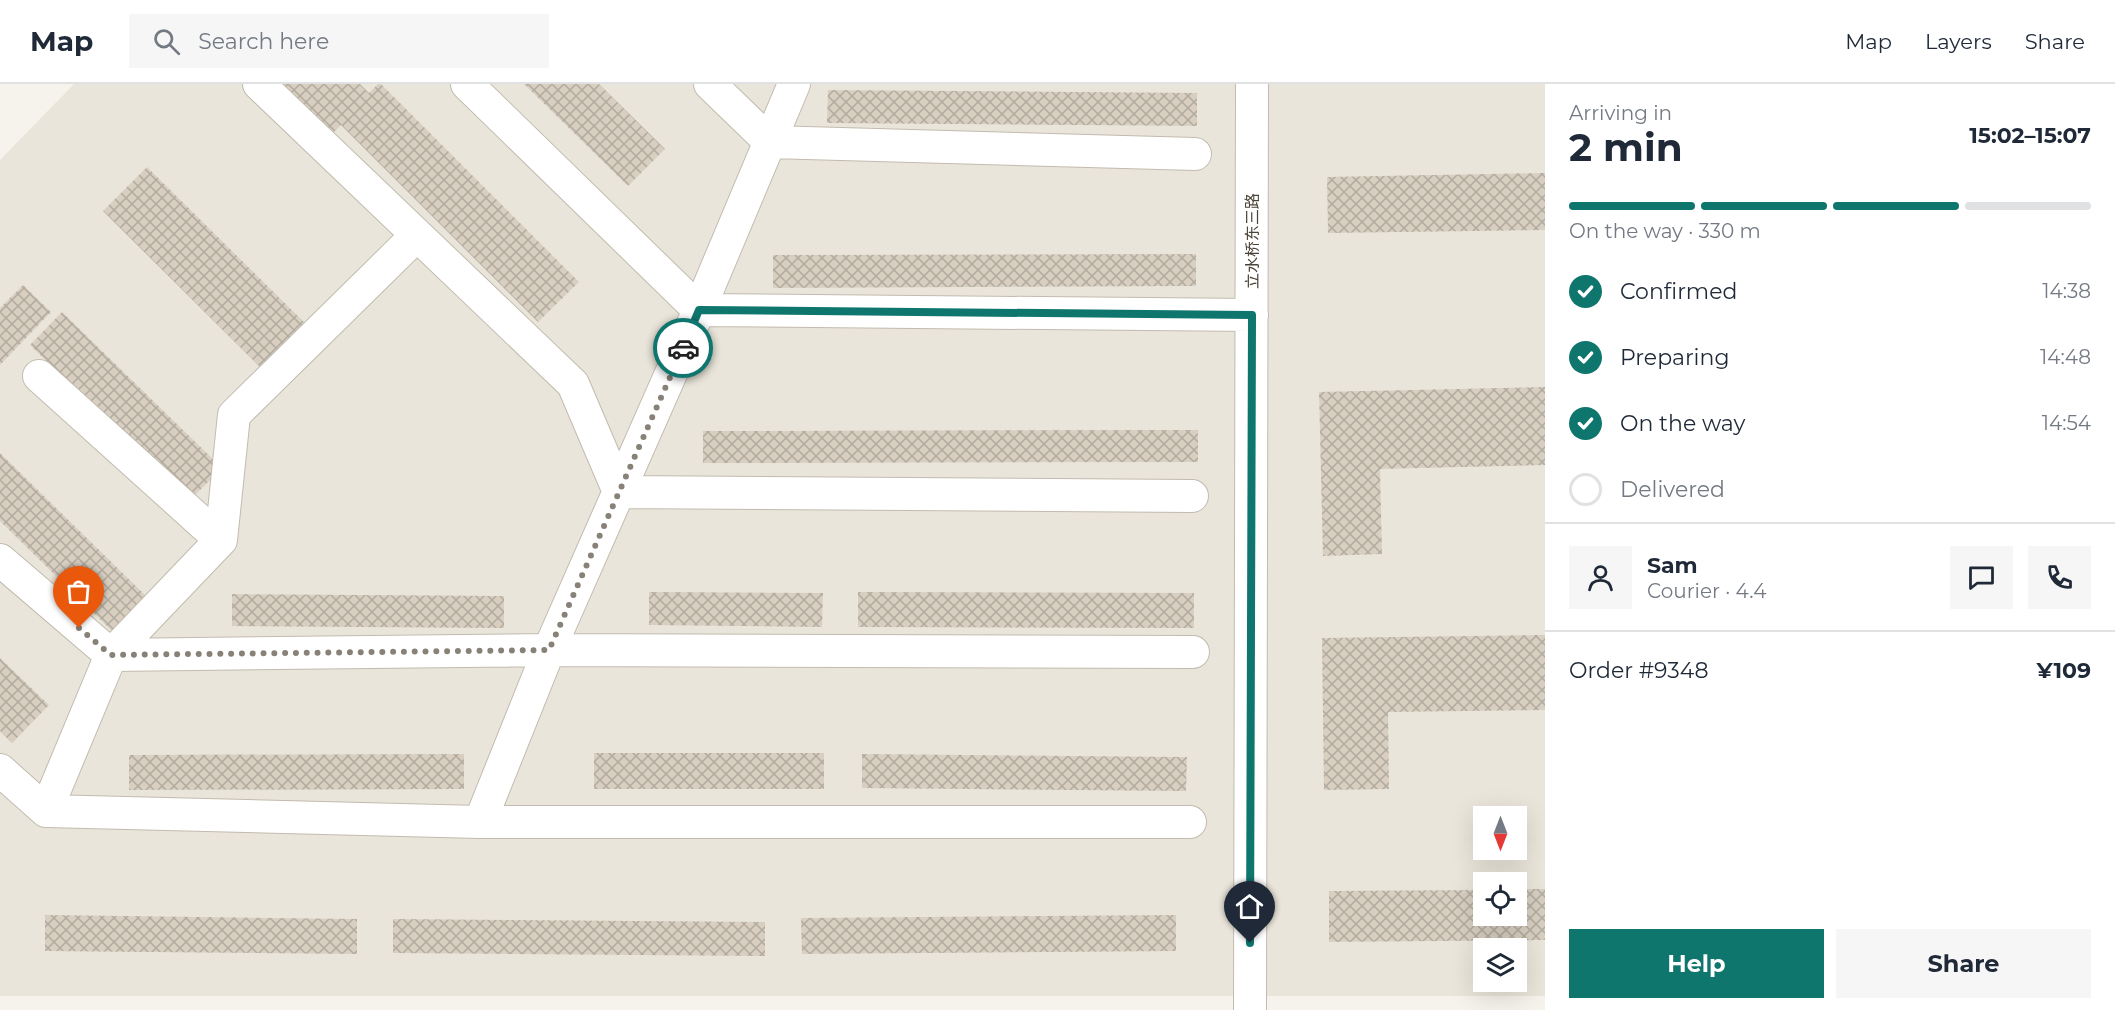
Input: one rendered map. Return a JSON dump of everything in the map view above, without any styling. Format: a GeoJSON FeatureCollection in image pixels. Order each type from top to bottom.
{"type":"FeatureCollection","features":[{"type":"Feature","properties":{"kind":"street"},"geometry":{"type":"LineString","coordinates":[[259,84],[573,384],[619,492]]}},
{"type":"Feature","properties":{"kind":"street"},"geometry":{"type":"LineString","coordinates":[[467,84],[699,310],[1252,315]]}},
{"type":"Feature","properties":{"kind":"street"},"geometry":{"type":"LineString","coordinates":[[710,84],[770,142],[1195,154]]}},
{"type":"Feature","properties":{"kind":"street"},"geometry":{"type":"LineString","coordinates":[[480,822],[549,650],[699,310],[794,84]]}},
{"type":"Feature","properties":{"kind":"street","name":"立水桥东三路"},"geometry":{"type":"LineString","coordinates":[[1250,1010],[1252,84]]}},
{"type":"Feature","properties":{"kind":"street"},"geometry":{"type":"LineString","coordinates":[[46,811],[111,655],[221,540],[234,415],[417,235]]}},
{"type":"Feature","properties":{"kind":"street"},"geometry":{"type":"LineString","coordinates":[[39,376],[221,540]]}},
{"type":"Feature","properties":{"kind":"street"},"geometry":{"type":"LineString","coordinates":[[619,492],[1192,496]]}},
{"type":"Feature","properties":{"kind":"street"},"geometry":{"type":"LineString","coordinates":[[0,560],[111,655],[549,650],[1193,652]]}},
{"type":"Feature","properties":{"kind":"street"},"geometry":{"type":"LineString","coordinates":[[0,770],[46,811],[480,822],[1190,822]]}},
{"type":"Feature","properties":{"kind":"shaded area"},"geometry":{"type":"Polygon","coordinates":[[[74,84],[1545,84],[1545,996],[0,996],[0,160],[74,84]]]}},
{"type":"Feature","properties":{"kind":"building"},"geometry":{"type":"Polygon","coordinates":[[[281,84],[360,84],[369,93],[381,84],[579,282],[538,322],[341,125],[332,134],[281,84]]]}},
{"type":"Feature","properties":{"kind":"building"},"geometry":{"type":"Polygon","coordinates":[[[524,84],[599,84],[665,149],[628,186],[524,84]]]}},
{"type":"Feature","properties":{"kind":"building"},"geometry":{"type":"Polygon","coordinates":[[[828,90],[1197,93],[1197,126],[827,123],[828,90]]]}},
{"type":"Feature","properties":{"kind":"building"},"geometry":{"type":"Polygon","coordinates":[[[147,167],[310,328],[265,372],[103,211],[147,167]]]}},
{"type":"Feature","properties":{"kind":"building"},"geometry":{"type":"Polygon","coordinates":[[[1545,173],[1545,230],[1328,233],[1327,177],[1545,173]]]}},
{"type":"Feature","properties":{"kind":"building"},"geometry":{"type":"Polygon","coordinates":[[[1196,254],[1196,286],[773,288],[773,255],[1196,254]]]}},
{"type":"Feature","properties":{"kind":"building"},"geometry":{"type":"Polygon","coordinates":[[[23,285],[51,312],[0,365],[0,308],[23,285]]]}},
{"type":"Feature","properties":{"kind":"building"},"geometry":{"type":"Polygon","coordinates":[[[62,312],[222,468],[189,501],[30,345],[62,312]]]}},
{"type":"Feature","properties":{"kind":"building"},"geometry":{"type":"Polygon","coordinates":[[[1545,387],[1545,465],[1380,469],[1382,554],[1323,556],[1319,392],[1545,387]]]}},
{"type":"Feature","properties":{"kind":"building"},"geometry":{"type":"Polygon","coordinates":[[[1198,430],[1198,462],[703,463],[703,431],[1198,430]]]}},
{"type":"Feature","properties":{"kind":"building"},"geometry":{"type":"Polygon","coordinates":[[[0,453],[146,596],[112,631],[0,521],[0,453]]]}},
{"type":"Feature","properties":{"kind":"building"},"geometry":{"type":"Polygon","coordinates":[[[649,592],[823,593],[822,627],[649,625],[649,592]]]}},
{"type":"Feature","properties":{"kind":"building"},"geometry":{"type":"Polygon","coordinates":[[[858,592],[1194,593],[1194,628],[858,627],[858,592]]]}},
{"type":"Feature","properties":{"kind":"building"},"geometry":{"type":"Polygon","coordinates":[[[232,594],[504,596],[504,628],[232,626],[232,594]]]}},
{"type":"Feature","properties":{"kind":"building"},"geometry":{"type":"Polygon","coordinates":[[[1545,635],[1545,710],[1388,712],[1389,789],[1324,790],[1322,638],[1545,635]]]}},
{"type":"Feature","properties":{"kind":"building"},"geometry":{"type":"Polygon","coordinates":[[[0,658],[49,705],[12,743],[0,731],[0,658]]]}},
{"type":"Feature","properties":{"kind":"building"},"geometry":{"type":"Polygon","coordinates":[[[594,753],[824,753],[824,789],[594,789],[594,753]]]}},
{"type":"Feature","properties":{"kind":"building"},"geometry":{"type":"Polygon","coordinates":[[[464,754],[464,789],[129,790],[129,755],[464,754]]]}},
{"type":"Feature","properties":{"kind":"building"},"geometry":{"type":"Polygon","coordinates":[[[862,754],[1187,757],[1186,791],[862,788],[862,754]]]}},
{"type":"Feature","properties":{"kind":"building"},"geometry":{"type":"Polygon","coordinates":[[[1527,889],[1545,889],[1545,940],[1473,938],[1473,941],[1329,942],[1329,891],[1473,890],[1473,926],[1527,926],[1527,889]]]}},
{"type":"Feature","properties":{"kind":"building"},"geometry":{"type":"Polygon","coordinates":[[[45,915],[357,919],[357,954],[45,951],[45,915]]]}},
{"type":"Feature","properties":{"kind":"building"},"geometry":{"type":"Polygon","coordinates":[[[1176,915],[1176,951],[802,954],[801,918],[1176,915]]]}},
{"type":"Feature","properties":{"kind":"building"},"geometry":{"type":"Polygon","coordinates":[[[393,919],[765,922],[765,956],[393,953],[393,919]]]}},
{"type":"Feature","properties":{"kind":"way so far"},"geometry":{"type":"LineString","coordinates":[[79,628],[111,655],[549,650],[683,348]]}},
{"type":"Feature","properties":{"kind":"route"},"geometry":{"type":"LineString","coordinates":[[683,348],[699,310],[1252,315],[1250,943]]}}]}
